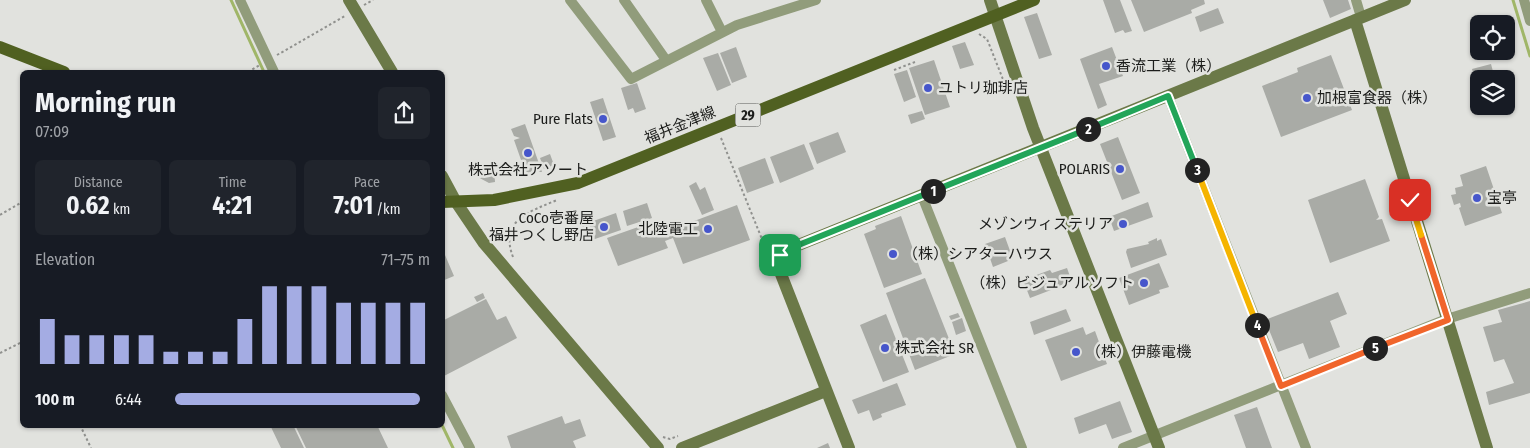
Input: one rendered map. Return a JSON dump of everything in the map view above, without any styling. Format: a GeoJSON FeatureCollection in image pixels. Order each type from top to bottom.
{"type":"FeatureCollection","features":[{"type":"Feature","properties":{"kind":"main road","name":"福井金津線"},"geometry":{"type":"LineString","coordinates":[[445,202],[517,197],[562,188],[596,177],[1034,0]]}},
{"type":"Feature","properties":{"kind":"main road"},"geometry":{"type":"LineString","coordinates":[[0,47],[59,70]]}},
{"type":"Feature","properties":{"kind":"street"},"geometry":{"type":"LineString","coordinates":[[240,0],[273,70]]}},
{"type":"Feature","properties":{"kind":"street"},"geometry":{"type":"LineString","coordinates":[[570,0],[631,79],[737,25],[816,0]]}},
{"type":"Feature","properties":{"kind":"street"},"geometry":{"type":"LineString","coordinates":[[624,0],[666,60]]}},
{"type":"Feature","properties":{"kind":"street"},"geometry":{"type":"LineString","coordinates":[[706,0],[722,32]]}},
{"type":"Feature","properties":{"kind":"street"},"geometry":{"type":"LineString","coordinates":[[990,0],[1041,148],[1159,448]]}},
{"type":"Feature","properties":{"kind":"street"},"geometry":{"type":"LineString","coordinates":[[1356,0],[1358,18],[1487,448]]}},
{"type":"Feature","properties":{"kind":"street"},"geometry":{"type":"LineString","coordinates":[[849,448],[779,269],[778,260],[780,255],[786,250],[1405,0]]}},
{"type":"Feature","properties":{"kind":"street"},"geometry":{"type":"LineString","coordinates":[[1524,0],[1530,21]]}},
{"type":"Feature","properties":{"kind":"street"},"geometry":{"type":"LineString","coordinates":[[352,5],[391,70]]}},
{"type":"Feature","properties":{"kind":"street"},"geometry":{"type":"LineString","coordinates":[[1168,96],[1306,448]]}},
{"type":"Feature","properties":{"kind":"street"},"geometry":{"type":"LineString","coordinates":[[445,182],[456,202],[509,274],[661,442]]}},
{"type":"Feature","properties":{"kind":"street"},"geometry":{"type":"LineString","coordinates":[[922,196],[1022,448]]}},
{"type":"Feature","properties":{"kind":"street"},"geometry":{"type":"LineString","coordinates":[[1123,448],[1448,320],[1530,293]]}},
{"type":"Feature","properties":{"kind":"street"},"geometry":{"type":"LineString","coordinates":[[681,442],[826,391]]}},
{"type":"Feature","properties":{"kind":"street"},"geometry":{"type":"LineString","coordinates":[[445,401],[470,448]]}},
{"type":"Feature","properties":{"kind":"path"},"geometry":{"type":"LineString","coordinates":[[251,70],[352,5],[373,0]]}},
{"type":"Feature","properties":{"kind":"path"},"geometry":{"type":"LineString","coordinates":[[978,34],[987,39],[1008,92]]}},
{"type":"Feature","properties":{"kind":"path"},"geometry":{"type":"LineString","coordinates":[[886,73],[918,60]]}},
{"type":"Feature","properties":{"kind":"path"},"geometry":{"type":"LineString","coordinates":[[720,134],[770,259]]}},
{"type":"Feature","properties":{"kind":"path"},"geometry":{"type":"LineString","coordinates":[[515,263],[508,246],[514,224],[522,215],[558,200]]}},
{"type":"Feature","properties":{"kind":"path"},"geometry":{"type":"LineString","coordinates":[[0,215],[20,203]]}},
{"type":"Feature","properties":{"kind":"path"},"geometry":{"type":"LineString","coordinates":[[0,353],[20,343]]}},
{"type":"Feature","properties":{"kind":"path"},"geometry":{"type":"LineString","coordinates":[[81,428],[91,448]]}},
{"type":"Feature","properties":{"kind":"path"},"geometry":{"type":"LineString","coordinates":[[661,442],[670,439],[681,442]]}},
{"type":"Feature","properties":{"kind":"building"},"geometry":{"type":"Polygon","coordinates":[[[1103,0],[1120,0],[1132,31],[1125,33],[1123,30],[1115,33],[1103,0]]]}},
{"type":"Feature","properties":{"kind":"building"},"geometry":{"type":"Polygon","coordinates":[[[1131,0],[1204,0],[1205,4],[1191,10],[1192,13],[1144,32],[1131,0]]]}},
{"type":"Feature","properties":{"kind":"building"},"geometry":{"type":"Polygon","coordinates":[[[1323,0],[1348,0],[1351,9],[1330,18],[1323,0]]]}},
{"type":"Feature","properties":{"kind":"building"},"geometry":{"type":"Polygon","coordinates":[[[1218,8],[1224,23],[1200,32],[1195,17],[1218,8]]]}},
{"type":"Feature","properties":{"kind":"building"},"geometry":{"type":"Polygon","coordinates":[[[1037,13],[1052,55],[1039,59],[1024,17],[1037,13]]]}},
{"type":"Feature","properties":{"kind":"building"},"geometry":{"type":"Polygon","coordinates":[[[965,42],[974,65],[960,69],[952,46],[965,42]]]}},
{"type":"Feature","properties":{"kind":"building"},"geometry":{"type":"Polygon","coordinates":[[[736,47],[747,77],[732,83],[720,53],[736,47]]]}},
{"type":"Feature","properties":{"kind":"building"},"geometry":{"type":"Polygon","coordinates":[[[1112,47],[1123,76],[1099,84],[1107,105],[1098,109],[1080,59],[1112,47]]]}},
{"type":"Feature","properties":{"kind":"building"},"geometry":{"type":"Polygon","coordinates":[[[718,53],[731,85],[717,91],[703,58],[718,53]]]}},
{"type":"Feature","properties":{"kind":"building","name":"加根富食器（株）"},"geometry":{"type":"Polygon","coordinates":[[[1331,55],[1352,110],[1281,137],[1262,86],[1298,72],[1297,68],[1331,55]]]}},
{"type":"Feature","properties":{"kind":"building","name":"ユトリ珈琲店"},"geometry":{"type":"Polygon","coordinates":[[[934,60],[950,107],[925,115],[909,68],[934,60]]]}},
{"type":"Feature","properties":{"kind":"building"},"geometry":{"type":"Polygon","coordinates":[[[1491,64],[1493,70],[1472,70],[1491,64]]]}},
{"type":"Feature","properties":{"kind":"building"},"geometry":{"type":"Polygon","coordinates":[[[907,70],[916,97],[904,102],[894,74],[907,70]]]}},
{"type":"Feature","properties":{"kind":"building"},"geometry":{"type":"Polygon","coordinates":[[[637,83],[646,109],[635,113],[633,108],[628,110],[621,88],[637,83]]]}},
{"type":"Feature","properties":{"kind":"building","name":"Pure Flats"},"geometry":{"type":"Polygon","coordinates":[[[603,98],[616,137],[603,141],[590,102],[603,98]]]}},
{"type":"Feature","properties":{"kind":"building"},"geometry":{"type":"Polygon","coordinates":[[[922,111],[925,119],[911,124],[908,115],[922,111]]]}},
{"type":"Feature","properties":{"kind":"building"},"geometry":{"type":"Polygon","coordinates":[[[525,124],[542,172],[536,171],[526,174],[514,140],[520,138],[514,136],[511,129],[525,124]]]}},
{"type":"Feature","properties":{"kind":"building"},"geometry":{"type":"Polygon","coordinates":[[[838,132],[846,152],[817,164],[809,143],[838,132]]]}},
{"type":"Feature","properties":{"kind":"building","name":"POLARIS"},"geometry":{"type":"Polygon","coordinates":[[[1118,137],[1140,193],[1122,200],[1100,144],[1118,137]]]}},
{"type":"Feature","properties":{"kind":"building"},"geometry":{"type":"Polygon","coordinates":[[[804,144],[814,169],[780,183],[770,157],[804,144]]]}},
{"type":"Feature","properties":{"kind":"building"},"geometry":{"type":"Polygon","coordinates":[[[550,154],[554,165],[544,169],[540,158],[550,154]]]}},
{"type":"Feature","properties":{"kind":"building"},"geometry":{"type":"Polygon","coordinates":[[[765,158],[774,183],[747,193],[738,168],[765,158]]]}},
{"type":"Feature","properties":{"kind":"building","name":"宝亭"},"geometry":{"type":"Polygon","coordinates":[[[1486,166],[1502,213],[1465,226],[1459,208],[1461,207],[1460,203],[1454,205],[1451,195],[1456,194],[1455,188],[1463,186],[1460,175],[1486,166]]]}},
{"type":"Feature","properties":{"kind":"building"},"geometry":{"type":"Polygon","coordinates":[[[494,167],[495,182],[489,183],[472,174],[473,169],[494,167]]]}},
{"type":"Feature","properties":{"kind":"building"},"geometry":{"type":"Polygon","coordinates":[[[1365,179],[1379,217],[1376,220],[1382,219],[1390,241],[1330,263],[1308,200],[1365,179]]]}},
{"type":"Feature","properties":{"kind":"building"},"geometry":{"type":"Polygon","coordinates":[[[696,182],[700,190],[705,187],[714,210],[702,215],[689,186],[696,182]]]}},
{"type":"Feature","properties":{"kind":"building","name":"メゾンウィステリア"},"geometry":{"type":"Polygon","coordinates":[[[1148,202],[1153,217],[1114,231],[1109,217],[1148,202]]]}},
{"type":"Feature","properties":{"kind":"building"},"geometry":{"type":"Polygon","coordinates":[[[647,203],[652,218],[627,226],[623,211],[647,203]]]}},
{"type":"Feature","properties":{"kind":"building"},"geometry":{"type":"Polygon","coordinates":[[[737,205],[750,240],[683,264],[673,238],[665,241],[668,248],[618,266],[607,238],[658,220],[662,233],[737,205]]]}},
{"type":"Feature","properties":{"kind":"building","name":"CoCo壱番屋 福井つくし野店"},"geometry":{"type":"Polygon","coordinates":[[[616,213],[621,230],[592,240],[588,228],[584,230],[582,225],[616,213]]]}},
{"type":"Feature","properties":{"kind":"building","name":"（株）シアターハウス"},"geometry":{"type":"Polygon","coordinates":[[[901,216],[922,274],[884,288],[864,234],[876,229],[875,226],[901,216]]]}},
{"type":"Feature","properties":{"kind":"building"},"geometry":{"type":"Polygon","coordinates":[[[1005,237],[1013,259],[993,267],[985,244],[1005,237]]]}},
{"type":"Feature","properties":{"kind":"building"},"geometry":{"type":"Polygon","coordinates":[[[1157,238],[1157,241],[1161,239],[1167,255],[1131,268],[1126,252],[1127,249],[1149,244],[1148,242],[1157,238]]]}},
{"type":"Feature","properties":{"kind":"building"},"geometry":{"type":"Polygon","coordinates":[[[445,255],[454,276],[445,280],[445,255]]]}},
{"type":"Feature","properties":{"kind":"building","name":"（株）ビジュアルソフト"},"geometry":{"type":"Polygon","coordinates":[[[1159,263],[1169,287],[1159,290],[1160,293],[1129,305],[1119,278],[1159,263]]]}},
{"type":"Feature","properties":{"kind":"building"},"geometry":{"type":"Polygon","coordinates":[[[1067,268],[1072,282],[1030,298],[1023,280],[1050,270],[1052,273],[1067,268]]]}},
{"type":"Feature","properties":{"kind":"building"},"geometry":{"type":"Polygon","coordinates":[[[925,278],[955,354],[915,370],[886,293],[925,278]]]}},
{"type":"Feature","properties":{"kind":"building"},"geometry":{"type":"Polygon","coordinates":[[[1338,292],[1347,314],[1330,321],[1340,347],[1309,359],[1303,343],[1278,352],[1265,320],[1338,292]]]}},
{"type":"Feature","properties":{"kind":"building"},"geometry":{"type":"Polygon","coordinates":[[[483,293],[485,298],[477,302],[474,297],[483,293]]]}},
{"type":"Feature","properties":{"kind":"building"},"geometry":{"type":"Polygon","coordinates":[[[486,299],[497,320],[506,316],[517,338],[445,375],[445,320],[486,299]]]}},
{"type":"Feature","properties":{"kind":"building"},"geometry":{"type":"Polygon","coordinates":[[[1530,301],[1530,393],[1489,405],[1486,392],[1514,383],[1504,359],[1494,362],[1483,327],[1502,322],[1498,310],[1530,301]]]}},
{"type":"Feature","properties":{"kind":"building"},"geometry":{"type":"Polygon","coordinates":[[[1066,309],[1071,321],[1034,335],[1030,322],[1066,309]]]}},
{"type":"Feature","properties":{"kind":"building"},"geometry":{"type":"Polygon","coordinates":[[[958,313],[960,317],[951,320],[949,316],[958,313]]]}},
{"type":"Feature","properties":{"kind":"building","name":"株式会社 SR"},"geometry":{"type":"Polygon","coordinates":[[[886,314],[909,372],[883,382],[860,325],[886,314]]]}},
{"type":"Feature","properties":{"kind":"building"},"geometry":{"type":"Polygon","coordinates":[[[962,318],[966,331],[956,335],[952,322],[962,318]]]}},
{"type":"Feature","properties":{"kind":"building","name":"（株）伊藤電機"},"geometry":{"type":"Polygon","coordinates":[[[1083,327],[1086,335],[1095,331],[1107,364],[1061,381],[1045,340],[1083,327]]]}},
{"type":"Feature","properties":{"kind":"building"},"geometry":{"type":"Polygon","coordinates":[[[897,383],[906,405],[881,414],[882,417],[873,421],[869,410],[858,414],[852,400],[897,383]]]}},
{"type":"Feature","properties":{"kind":"building","name":"（株）伊藤電機"},"geometry":{"type":"Polygon","coordinates":[[[1120,401],[1132,432],[1112,439],[1106,424],[1079,434],[1074,418],[1120,401]]]}},
{"type":"Feature","properties":{"kind":"building"},"geometry":{"type":"Polygon","coordinates":[[[1257,407],[1272,448],[1246,448],[1234,415],[1257,407]]]}},
{"type":"Feature","properties":{"kind":"building"},"geometry":{"type":"Polygon","coordinates":[[[562,416],[565,424],[580,419],[586,436],[573,441],[576,448],[511,448],[507,436],[562,416]]]}},
{"type":"Feature","properties":{"kind":"building"},"geometry":{"type":"Polygon","coordinates":[[[271,428],[294,428],[304,448],[281,448],[271,428]]]}},
{"type":"Feature","properties":{"kind":"building"},"geometry":{"type":"Polygon","coordinates":[[[296,428],[378,428],[388,448],[306,448],[296,428]]]}},
{"type":"Feature","properties":{"kind":"building"},"geometry":{"type":"Polygon","coordinates":[[[828,443],[830,448],[817,448],[828,443]]]}},
{"type":"Feature","properties":{"kind":"waterway"},"geometry":{"type":"LineString","coordinates":[[231,0],[263,70]]}},
{"type":"Feature","properties":{"kind":"waterway"},"geometry":{"type":"LineString","coordinates":[[1513,0],[1530,56]]}},
{"type":"Feature","properties":{"kind":"waterway"},"geometry":{"type":"LineString","coordinates":[[443,428],[453,448]]}},
{"type":"Feature","properties":{"kind":"place","name":"香流工業（株）"},"geometry":{"type":"Point","coordinates":[1106,66]}},
{"type":"Feature","properties":{"kind":"place","name":"ユトリ珈琲店"},"geometry":{"type":"Point","coordinates":[928,88]}},
{"type":"Feature","properties":{"kind":"place","name":"加根富食器（株）"},"geometry":{"type":"Point","coordinates":[1307,98]}},
{"type":"Feature","properties":{"kind":"place","name":"Pure Flats"},"geometry":{"type":"Point","coordinates":[603,119]}},
{"type":"Feature","properties":{"kind":"place","name":"株式会社アソート"},"geometry":{"type":"Point","coordinates":[528,153]}},
{"type":"Feature","properties":{"kind":"place","name":"POLARIS"},"geometry":{"type":"Point","coordinates":[1120,169]}},
{"type":"Feature","properties":{"kind":"place","name":"宝亭"},"geometry":{"type":"Point","coordinates":[1477,198]}},
{"type":"Feature","properties":{"kind":"place","name":"メゾンウィステリア"},"geometry":{"type":"Point","coordinates":[1123,224]}},
{"type":"Feature","properties":{"kind":"place","name":"CoCo壱番屋 福井つくし野店"},"geometry":{"type":"Point","coordinates":[604,227]}},
{"type":"Feature","properties":{"kind":"place","name":"北陸電工"},"geometry":{"type":"Point","coordinates":[708,229]}},
{"type":"Feature","properties":{"kind":"place","name":"（株）シアターハウス"},"geometry":{"type":"Point","coordinates":[893,254]}},
{"type":"Feature","properties":{"kind":"place","name":"（株）ビジュアルソフト"},"geometry":{"type":"Point","coordinates":[1144,283]}},
{"type":"Feature","properties":{"kind":"place","name":"株式会社 SR"},"geometry":{"type":"Point","coordinates":[885,348]}},
{"type":"Feature","properties":{"kind":"place","name":"（株）伊藤電機"},"geometry":{"type":"Point","coordinates":[1076,352]}},
{"type":"Feature","properties":{"kind":"route"},"geometry":{"type":"LineString","coordinates":[[780,255],[786,250],[1168,96],[1281,386],[1448,320],[1410,200]]}}]}
